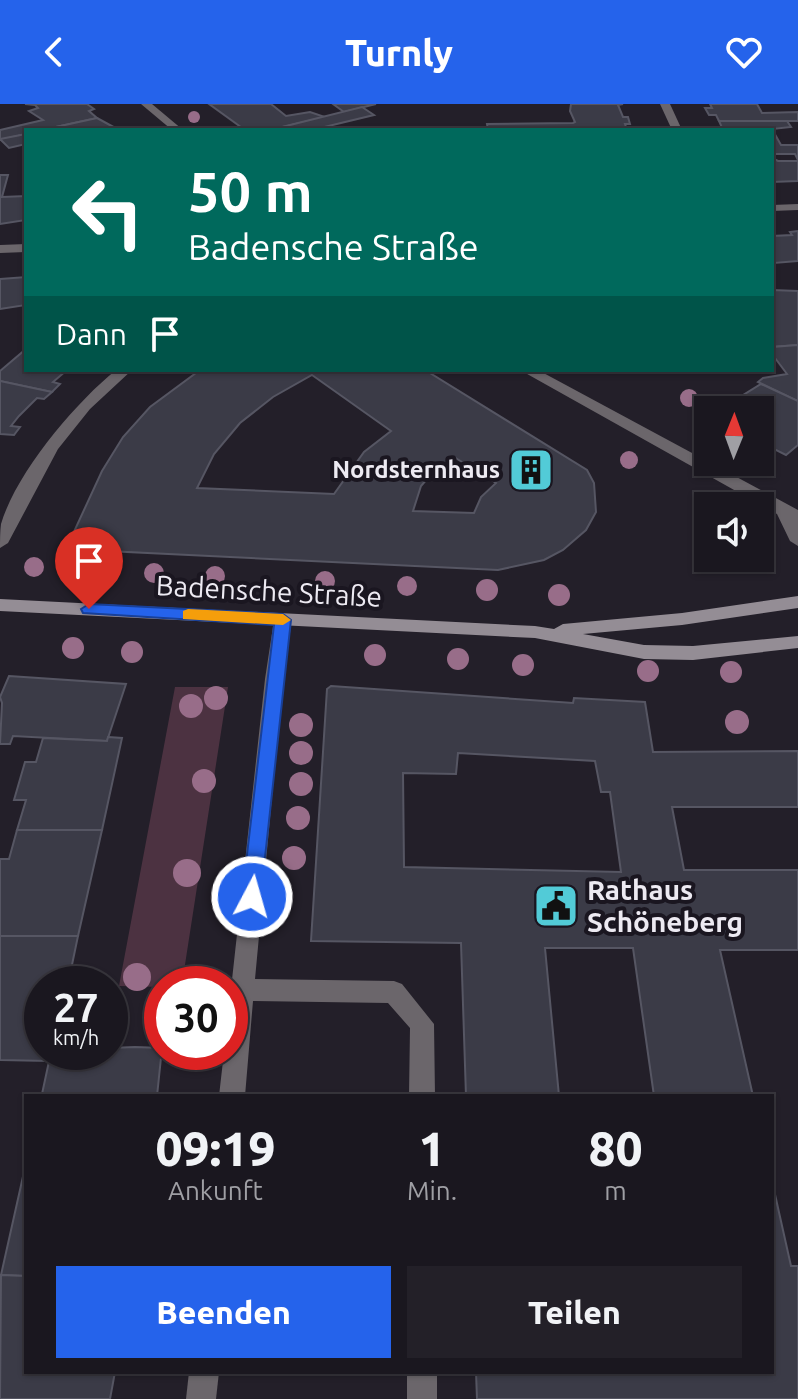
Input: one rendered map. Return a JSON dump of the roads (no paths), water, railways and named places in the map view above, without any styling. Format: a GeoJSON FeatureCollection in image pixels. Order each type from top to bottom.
{"type":"FeatureCollection","features":[{"type":"Feature","properties":{"kind":"street"},"geometry":{"type":"LineString","coordinates":[[146,104],[176,128]]}},
{"type":"Feature","properties":{"kind":"street"},"geometry":{"type":"LineString","coordinates":[[665,104],[676,128]]}},
{"type":"Feature","properties":{"kind":"street"},"geometry":{"type":"LineString","coordinates":[[774,208],[798,207]]}},
{"type":"Feature","properties":{"kind":"street"},"geometry":{"type":"LineString","coordinates":[[0,249],[24,248]]}},
{"type":"Feature","properties":{"kind":"street"},"geometry":{"type":"LineString","coordinates":[[0,543],[21,496],[56,438],[106,384],[122,372]]}},
{"type":"Feature","properties":{"kind":"street"},"geometry":{"type":"LineString","coordinates":[[531,372],[791,514],[798,541]]}},
{"type":"Feature","properties":{"kind":"street","name":"Badensche Straße"},"geometry":{"type":"LineString","coordinates":[[535,632],[682,619],[798,602]]}},
{"type":"Feature","properties":{"kind":"street","name":"Badensche Straße"},"geometry":{"type":"LineString","coordinates":[[0,605],[535,632],[644,652],[693,653],[798,642]]}},
{"type":"Feature","properties":{"kind":"street"},"geometry":{"type":"LineString","coordinates":[[245,966],[274,679],[283,620]]}},
{"type":"Feature","properties":{"kind":"street"},"geometry":{"type":"LineString","coordinates":[[248,990],[394,992],[422,1024],[422,1094]]}},
{"type":"Feature","properties":{"kind":"street"},"geometry":{"type":"LineString","coordinates":[[232,1094],[235,1070]]}},
{"type":"Feature","properties":{"kind":"street"},"geometry":{"type":"LineString","coordinates":[[201,1399],[204,1374]]}},
{"type":"Feature","properties":{"kind":"street"},"geometry":{"type":"LineString","coordinates":[[422,1374],[422,1399]]}},
{"type":"Feature","properties":{"kind":"place","name":"Nordsternhaus"},"geometry":{"type":"Point","coordinates":[531,470]}},
{"type":"Feature","properties":{"kind":"place","name":"Rathaus Schöneberg"},"geometry":{"type":"Point","coordinates":[556,906]}}]}
